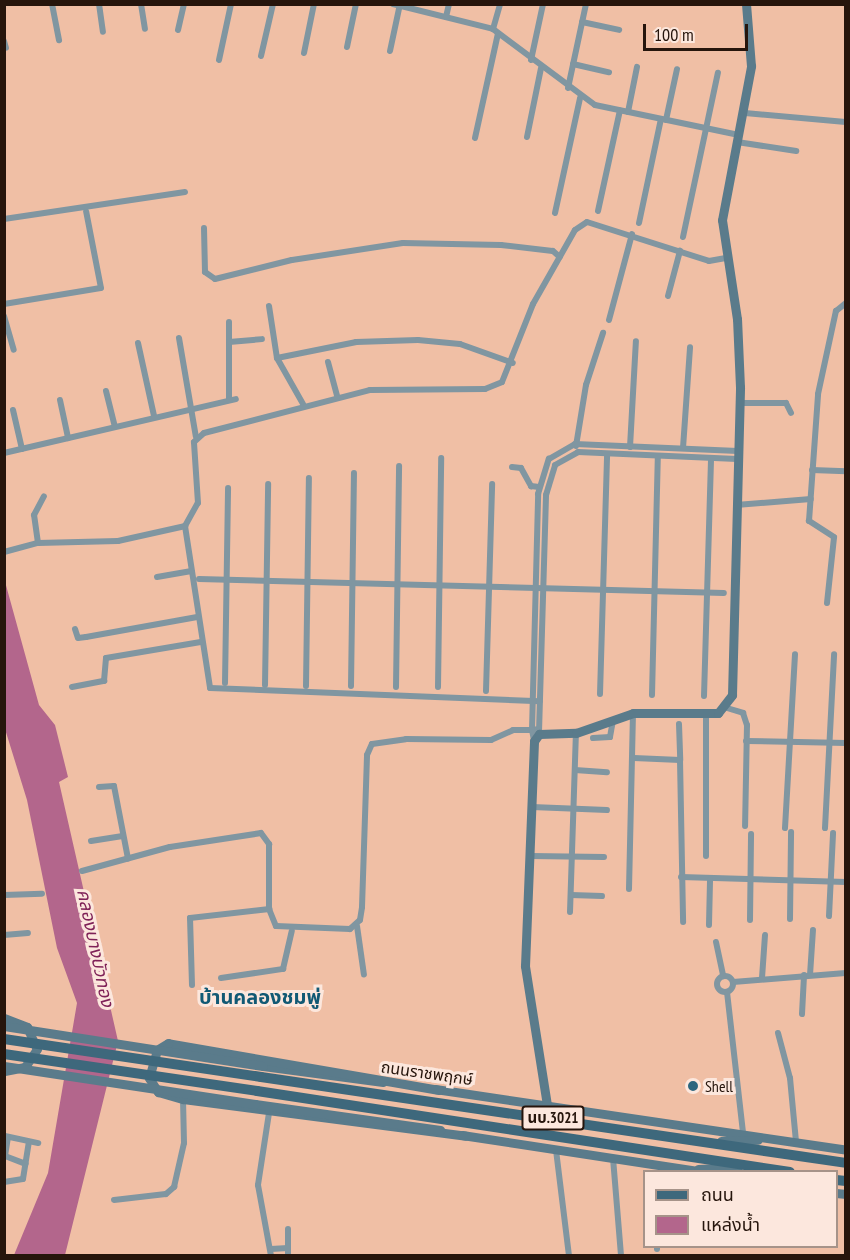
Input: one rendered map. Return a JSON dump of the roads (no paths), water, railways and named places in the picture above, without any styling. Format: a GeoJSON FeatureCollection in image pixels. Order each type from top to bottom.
{"type":"FeatureCollection","features":[{"type":"Feature","properties":{"kind":"main road"},"geometry":{"type":"LineString","coordinates":[[547,1105],[525,966],[536,734],[576,733],[633,713],[706,715],[727,708],[732,695],[740,403],[737,319],[726,258],[723,201],[745,112],[751,66],[746,4]]}},
{"type":"Feature","properties":{"kind":"main road"},"geometry":{"type":"LineString","coordinates":[[4,1018],[27,1027],[37,1049],[25,1067],[4,1071]]}},
{"type":"Feature","properties":{"kind":"main road","name":"ถนนราชพฤกษ์"},"geometry":{"type":"LineString","coordinates":[[4,1026],[262,1072],[846,1163]]}},
{"type":"Feature","properties":{"kind":"main road","name":"ถนนราชพฤกษ์"},"geometry":{"type":"LineString","coordinates":[[4,1039],[262,1072],[439,1090],[796,1140],[846,1150]]}},
{"type":"Feature","properties":{"kind":"main road"},"geometry":{"type":"LineString","coordinates":[[439,1090],[397,1078],[168,1043],[157,1050],[149,1078],[158,1092],[183,1099],[269,1113],[466,1136]]}},
{"type":"Feature","properties":{"kind":"main road","name":"นบ.3021"},"geometry":{"type":"LineString","coordinates":[[4,1054],[780,1170]]}},
{"type":"Feature","properties":{"kind":"main road","name":"นบ.3021"},"geometry":{"type":"LineString","coordinates":[[4,1066],[613,1158],[666,1168],[695,1170]]}},
{"type":"Feature","properties":{"kind":"main road"},"geometry":{"type":"LineString","coordinates":[[713,1142],[779,1138]]}},
{"type":"Feature","properties":{"kind":"main road"},"geometry":{"type":"LineString","coordinates":[[690,1169],[761,1166]]}},
{"type":"Feature","properties":{"kind":"street"},"geometry":{"type":"LineString","coordinates":[[52,4],[59,40]]}},
{"type":"Feature","properties":{"kind":"street"},"geometry":{"type":"LineString","coordinates":[[99,4],[103,32]]}},
{"type":"Feature","properties":{"kind":"street"},"geometry":{"type":"LineString","coordinates":[[141,4],[145,29]]}},
{"type":"Feature","properties":{"kind":"street"},"geometry":{"type":"LineString","coordinates":[[178,30],[184,4]]}},
{"type":"Feature","properties":{"kind":"street"},"geometry":{"type":"LineString","coordinates":[[219,60],[231,4]]}},
{"type":"Feature","properties":{"kind":"street"},"geometry":{"type":"LineString","coordinates":[[261,56],[273,4]]}},
{"type":"Feature","properties":{"kind":"street"},"geometry":{"type":"LineString","coordinates":[[304,53],[314,4]]}},
{"type":"Feature","properties":{"kind":"street"},"geometry":{"type":"LineString","coordinates":[[347,47],[356,4]]}},
{"type":"Feature","properties":{"kind":"street"},"geometry":{"type":"LineString","coordinates":[[446,17],[449,4]]}},
{"type":"Feature","properties":{"kind":"street"},"geometry":{"type":"LineString","coordinates":[[475,138],[500,4]]}},
{"type":"Feature","properties":{"kind":"street"},"geometry":{"type":"LineString","coordinates":[[531,60],[543,4]]}},
{"type":"Feature","properties":{"kind":"street"},"geometry":{"type":"LineString","coordinates":[[568,88],[586,4]]}},
{"type":"Feature","properties":{"kind":"street"},"geometry":{"type":"LineString","coordinates":[[390,51],[397,5],[495,31],[580,98],[628,112],[706,128],[738,139],[795,151]]}},
{"type":"Feature","properties":{"kind":"street"},"geometry":{"type":"LineString","coordinates":[[582,22],[619,30]]}},
{"type":"Feature","properties":{"kind":"street"},"geometry":{"type":"LineString","coordinates":[[573,64],[609,72]]}},
{"type":"Feature","properties":{"kind":"street"},"geometry":{"type":"LineString","coordinates":[[628,112],[637,67]]}},
{"type":"Feature","properties":{"kind":"street"},"geometry":{"type":"LineString","coordinates":[[527,137],[541,68]]}},
{"type":"Feature","properties":{"kind":"street"},"geometry":{"type":"LineString","coordinates":[[639,223],[677,69]]}},
{"type":"Feature","properties":{"kind":"street"},"geometry":{"type":"LineString","coordinates":[[683,237],[718,73]]}},
{"type":"Feature","properties":{"kind":"street"},"geometry":{"type":"LineString","coordinates":[[555,213],[580,98]]}},
{"type":"Feature","properties":{"kind":"street"},"geometry":{"type":"LineString","coordinates":[[598,211],[620,110]]}},
{"type":"Feature","properties":{"kind":"street"},"geometry":{"type":"LineString","coordinates":[[745,112],[846,122]]}},
{"type":"Feature","properties":{"kind":"street"},"geometry":{"type":"LineString","coordinates":[[4,219],[66,206],[86,211],[185,192]]}},
{"type":"Feature","properties":{"kind":"street"},"geometry":{"type":"LineString","coordinates":[[4,304],[101,288],[86,211]]}},
{"type":"Feature","properties":{"kind":"street"},"geometry":{"type":"LineString","coordinates":[[196,437],[303,404],[337,396],[392,387],[492,388],[513,363],[526,318],[575,230],[587,222],[632,234],[711,262],[726,258]]}},
{"type":"Feature","properties":{"kind":"street"},"geometry":{"type":"LineString","coordinates":[[204,228],[205,272],[215,279],[292,260],[403,243],[492,244],[553,251],[560,257]]}},
{"type":"Feature","properties":{"kind":"street"},"geometry":{"type":"LineString","coordinates":[[609,320],[632,234]]}},
{"type":"Feature","properties":{"kind":"street"},"geometry":{"type":"LineString","coordinates":[[668,296],[680,251]]}},
{"type":"Feature","properties":{"kind":"street"},"geometry":{"type":"LineString","coordinates":[[827,603],[834,537],[829,529],[809,525],[812,470],[822,373],[836,311],[846,303]]}},
{"type":"Feature","properties":{"kind":"street"},"geometry":{"type":"LineString","coordinates":[[269,306],[277,358],[303,404]]}},
{"type":"Feature","properties":{"kind":"street"},"geometry":{"type":"LineString","coordinates":[[4,316],[14,350]]}},
{"type":"Feature","properties":{"kind":"street"},"geometry":{"type":"LineString","coordinates":[[4,453],[191,407],[233,400],[229,322]]}},
{"type":"Feature","properties":{"kind":"street"},"geometry":{"type":"LineString","coordinates":[[578,452],[575,444],[586,385],[603,333]]}},
{"type":"Feature","properties":{"kind":"street"},"geometry":{"type":"LineString","coordinates":[[179,338],[196,437],[192,452],[198,503],[185,526],[208,684],[214,690],[536,700]]}},
{"type":"Feature","properties":{"kind":"street"},"geometry":{"type":"LineString","coordinates":[[229,342],[262,339]]}},
{"type":"Feature","properties":{"kind":"street"},"geometry":{"type":"LineString","coordinates":[[277,358],[356,342],[418,340],[460,344],[513,363]]}},
{"type":"Feature","properties":{"kind":"street"},"geometry":{"type":"LineString","coordinates":[[630,447],[636,341]]}},
{"type":"Feature","properties":{"kind":"street"},"geometry":{"type":"LineString","coordinates":[[138,343],[154,416]]}},
{"type":"Feature","properties":{"kind":"street"},"geometry":{"type":"LineString","coordinates":[[683,448],[690,347]]}},
{"type":"Feature","properties":{"kind":"street"},"geometry":{"type":"LineString","coordinates":[[328,362],[337,396]]}},
{"type":"Feature","properties":{"kind":"street"},"geometry":{"type":"LineString","coordinates":[[105,391],[115,426]]}},
{"type":"Feature","properties":{"kind":"street"},"geometry":{"type":"LineString","coordinates":[[60,400],[68,438]]}},
{"type":"Feature","properties":{"kind":"street"},"geometry":{"type":"LineString","coordinates":[[740,403],[786,403],[791,413]]}},
{"type":"Feature","properties":{"kind":"street"},"geometry":{"type":"LineString","coordinates":[[13,410],[22,449]]}},
{"type":"Feature","properties":{"kind":"street"},"geometry":{"type":"LineString","coordinates":[[364,975],[357,926],[367,755],[372,744],[406,739],[491,740],[507,732],[536,734],[539,487],[549,459],[575,444],[683,448],[738,455]]}},
{"type":"Feature","properties":{"kind":"street"},"geometry":{"type":"LineString","coordinates":[[536,700],[544,588],[548,478],[555,465],[578,452],[711,459],[738,455]]}},
{"type":"Feature","properties":{"kind":"street"},"geometry":{"type":"LineString","coordinates":[[600,694],[607,454]]}},
{"type":"Feature","properties":{"kind":"street"},"geometry":{"type":"LineString","coordinates":[[652,695],[658,456]]}},
{"type":"Feature","properties":{"kind":"street"},"geometry":{"type":"LineString","coordinates":[[438,687],[441,458]]}},
{"type":"Feature","properties":{"kind":"street"},"geometry":{"type":"LineString","coordinates":[[704,696],[711,459]]}},
{"type":"Feature","properties":{"kind":"street"},"geometry":{"type":"LineString","coordinates":[[396,687],[399,466]]}},
{"type":"Feature","properties":{"kind":"street"},"geometry":{"type":"LineString","coordinates":[[512,467],[521,468],[531,486],[539,487]]}},
{"type":"Feature","properties":{"kind":"street"},"geometry":{"type":"LineString","coordinates":[[812,470],[846,471]]}},
{"type":"Feature","properties":{"kind":"street"},"geometry":{"type":"LineString","coordinates":[[351,686],[354,473]]}},
{"type":"Feature","properties":{"kind":"street"},"geometry":{"type":"LineString","coordinates":[[306,686],[309,478]]}},
{"type":"Feature","properties":{"kind":"street"},"geometry":{"type":"LineString","coordinates":[[265,685],[268,484]]}},
{"type":"Feature","properties":{"kind":"street"},"geometry":{"type":"LineString","coordinates":[[486,691],[492,484]]}},
{"type":"Feature","properties":{"kind":"street"},"geometry":{"type":"LineString","coordinates":[[225,682],[228,488]]}},
{"type":"Feature","properties":{"kind":"street"},"geometry":{"type":"LineString","coordinates":[[38,543],[34,515],[44,496]]}},
{"type":"Feature","properties":{"kind":"street"},"geometry":{"type":"LineString","coordinates":[[736,505],[811,499]]}},
{"type":"Feature","properties":{"kind":"street"},"geometry":{"type":"LineString","coordinates":[[7,551],[38,543],[118,541],[185,526]]}},
{"type":"Feature","properties":{"kind":"street"},"geometry":{"type":"LineString","coordinates":[[158,577],[191,571]]}},
{"type":"Feature","properties":{"kind":"street"},"geometry":{"type":"LineString","coordinates":[[199,579],[724,593]]}},
{"type":"Feature","properties":{"kind":"street"},"geometry":{"type":"LineString","coordinates":[[75,629],[78,638],[86,638],[197,617]]}},
{"type":"Feature","properties":{"kind":"street"},"geometry":{"type":"LineString","coordinates":[[72,687],[104,681],[106,658],[201,642]]}},
{"type":"Feature","properties":{"kind":"street"},"geometry":{"type":"LineString","coordinates":[[789,919],[786,742],[795,654]]}},
{"type":"Feature","properties":{"kind":"street"},"geometry":{"type":"LineString","coordinates":[[825,828],[826,742],[834,654]]}},
{"type":"Feature","properties":{"kind":"street"},"geometry":{"type":"LineString","coordinates":[[727,708],[746,718],[745,826]]}},
{"type":"Feature","properties":{"kind":"street"},"geometry":{"type":"LineString","coordinates":[[629,889],[634,758],[633,713]]}},
{"type":"Feature","properties":{"kind":"street"},"geometry":{"type":"LineString","coordinates":[[706,715],[706,856]]}},
{"type":"Feature","properties":{"kind":"street"},"geometry":{"type":"LineString","coordinates":[[592,738],[610,737],[613,719]]}},
{"type":"Feature","properties":{"kind":"street"},"geometry":{"type":"LineString","coordinates":[[679,724],[683,922]]}},
{"type":"Feature","properties":{"kind":"street"},"geometry":{"type":"LineString","coordinates":[[570,912],[576,733]]}},
{"type":"Feature","properties":{"kind":"street"},"geometry":{"type":"LineString","coordinates":[[746,741],[846,743]]}},
{"type":"Feature","properties":{"kind":"street"},"geometry":{"type":"LineString","coordinates":[[634,758],[680,760]]}},
{"type":"Feature","properties":{"kind":"street"},"geometry":{"type":"LineString","coordinates":[[575,770],[607,772]]}},
{"type":"Feature","properties":{"kind":"street"},"geometry":{"type":"LineString","coordinates":[[99,787],[114,786],[128,859]]}},
{"type":"Feature","properties":{"kind":"street"},"geometry":{"type":"LineString","coordinates":[[532,807],[607,810]]}},
{"type":"Feature","properties":{"kind":"street"},"geometry":{"type":"LineString","coordinates":[[82,871],[128,859],[261,833],[269,844],[269,909],[276,926],[292,931],[357,926]]}},
{"type":"Feature","properties":{"kind":"street"},"geometry":{"type":"LineString","coordinates":[[829,916],[833,833]]}},
{"type":"Feature","properties":{"kind":"street"},"geometry":{"type":"LineString","coordinates":[[750,920],[751,834]]}},
{"type":"Feature","properties":{"kind":"street"},"geometry":{"type":"LineString","coordinates":[[91,841],[123,836]]}},
{"type":"Feature","properties":{"kind":"street"},"geometry":{"type":"LineString","coordinates":[[531,856],[604,857]]}},
{"type":"Feature","properties":{"kind":"street"},"geometry":{"type":"LineString","coordinates":[[681,877],[710,880],[831,879],[846,882]]}},
{"type":"Feature","properties":{"kind":"street"},"geometry":{"type":"LineString","coordinates":[[709,925],[710,880]]}},
{"type":"Feature","properties":{"kind":"street"},"geometry":{"type":"LineString","coordinates":[[4,895],[42,894]]}},
{"type":"Feature","properties":{"kind":"street"},"geometry":{"type":"LineString","coordinates":[[571,895],[602,896]]}},
{"type":"Feature","properties":{"kind":"street"},"geometry":{"type":"LineString","coordinates":[[192,985],[190,918],[269,909]]}},
{"type":"Feature","properties":{"kind":"street"},"geometry":{"type":"LineString","coordinates":[[802,1014],[813,930]]}},
{"type":"Feature","properties":{"kind":"street"},"geometry":{"type":"LineString","coordinates":[[221,978],[283,969],[292,931]]}},
{"type":"Feature","properties":{"kind":"street"},"geometry":{"type":"LineString","coordinates":[[4,935],[28,933]]}},
{"type":"Feature","properties":{"kind":"street"},"geometry":{"type":"LineString","coordinates":[[762,978],[765,935]]}},
{"type":"Feature","properties":{"kind":"street"},"geometry":{"type":"LineString","coordinates":[[716,942],[723,976],[717,985],[727,992]]}},
{"type":"Feature","properties":{"kind":"street"},"geometry":{"type":"LineString","coordinates":[[723,976],[733,982],[846,973]]}},
{"type":"Feature","properties":{"kind":"street"},"geometry":{"type":"LineString","coordinates":[[733,982],[727,992],[743,1133]]}},
{"type":"Feature","properties":{"kind":"street"},"geometry":{"type":"LineString","coordinates":[[778,1033],[790,1078],[796,1140]]}},
{"type":"Feature","properties":{"kind":"street"},"geometry":{"type":"LineString","coordinates":[[114,1200],[166,1194],[174,1187],[184,1143],[183,1099]]}},
{"type":"Feature","properties":{"kind":"street"},"geometry":{"type":"LineString","coordinates":[[269,1113],[258,1185],[271,1252],[288,1252],[288,1229]]}},
{"type":"Feature","properties":{"kind":"street"},"geometry":{"type":"LineString","coordinates":[[26,1164],[5,1156],[6,1137],[38,1143]]}},
{"type":"Feature","properties":{"kind":"street"},"geometry":{"type":"LineString","coordinates":[[4,1182],[21,1182],[29,1142]]}},
{"type":"Feature","properties":{"kind":"street"},"geometry":{"type":"LineString","coordinates":[[556,1150],[569,1256]]}},
{"type":"Feature","properties":{"kind":"street"},"geometry":{"type":"LineString","coordinates":[[613,1158],[621,1256]]}},
{"type":"Feature","properties":{"kind":"water","name":"คลองบางบัวทอง"},"geometry":{"type":"Polygon","coordinates":[[[4,578],[39,705],[55,725],[68,777],[59,782],[118,1041],[65,1255],[14,1255],[48,1173],[77,1003],[57,948],[27,800],[5,729],[4,578]]]}},
{"type":"Feature","properties":{"kind":"place","name":"Shell"},"geometry":{"type":"Point","coordinates":[693,1086]}},
{"type":"Feature","properties":{"kind":"district","name":"บ้านคลองชมพู่"},"geometry":{"type":"Point","coordinates":[260,997]}}]}
